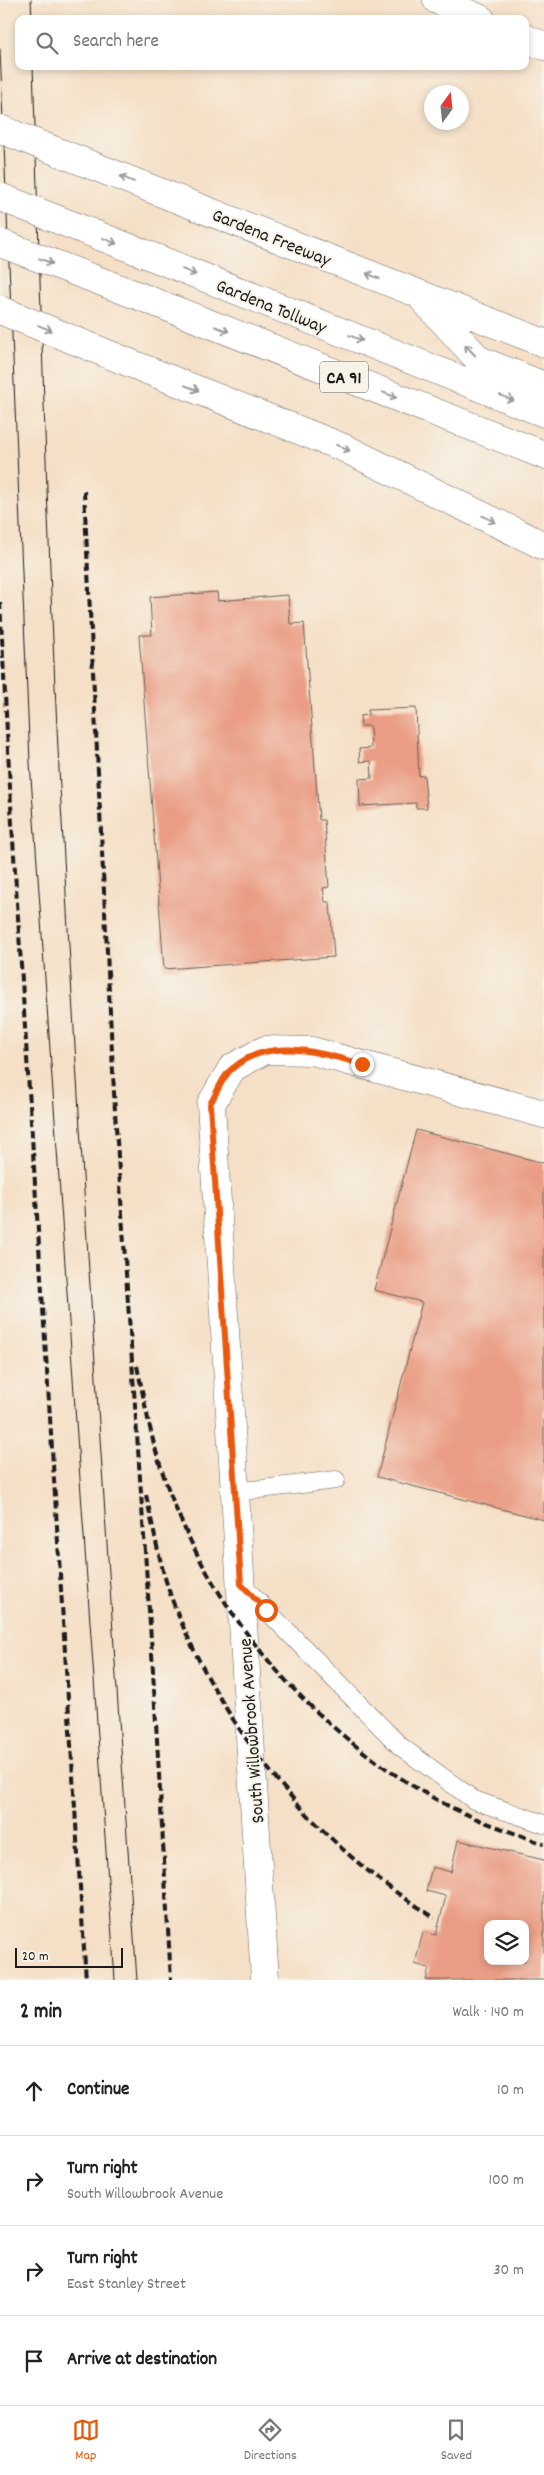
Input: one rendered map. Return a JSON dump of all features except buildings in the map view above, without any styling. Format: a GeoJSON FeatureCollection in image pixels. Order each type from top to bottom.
{"type":"FeatureCollection","features":[{"type":"Feature","properties":{"kind":"main road"},"geometry":{"type":"LineString","coordinates":[[437,0],[472,15]]}},
{"type":"Feature","properties":{"kind":"main road"},"geometry":{"type":"LineString","coordinates":[[529,40],[544,46]]}},
{"type":"Feature","properties":{"kind":"main road","name":"Gardena Freeway"},"geometry":{"type":"LineString","coordinates":[[0,129],[544,343]]}},
{"type":"Feature","properties":{"kind":"main road","name":"Gardena Tollway"},"geometry":{"type":"LineString","coordinates":[[0,197],[544,413]]}},
{"type":"Feature","properties":{"kind":"main road","name":"CA 91"},"geometry":{"type":"LineString","coordinates":[[0,243],[544,455]]}},
{"type":"Feature","properties":{"kind":"main road"},"geometry":{"type":"LineString","coordinates":[[419,294],[479,360],[544,386]]}},
{"type":"Feature","properties":{"kind":"main road"},"geometry":{"type":"LineString","coordinates":[[0,310],[344,448],[544,546]]}},
{"type":"Feature","properties":{"kind":"main road","name":"South Willowbrook Avenue"},"geometry":{"type":"LineString","coordinates":[[265,1980],[210,1104],[232,1068],[265,1050],[312,1051],[544,1114]]}},
{"type":"Feature","properties":{"kind":"lane"},"geometry":{"type":"LineString","coordinates":[[235,1492],[336,1480]]}},
{"type":"Feature","properties":{"kind":"lane"},"geometry":{"type":"LineString","coordinates":[[241,1584],[400,1746],[474,1800],[544,1824]]}},
{"type":"Feature","properties":{"kind":"tram line"},"geometry":{"type":"LineString","coordinates":[[31,0],[32,15]]}},
{"type":"Feature","properties":{"kind":"tram line"},"geometry":{"type":"LineString","coordinates":[[0,49],[30,763],[115,1980]]}},
{"type":"Feature","properties":{"kind":"tram line"},"geometry":{"type":"LineString","coordinates":[[33,70],[59,769],[86,1223],[137,1980]]}},
{"type":"Feature","properties":{"kind":"railway"},"geometry":{"type":"LineString","coordinates":[[84,491],[115,1112],[152,1654],[171,1980]]}},
{"type":"Feature","properties":{"kind":"railway"},"geometry":{"type":"LineString","coordinates":[[0,602],[12,824],[86,1980]]}},
{"type":"Feature","properties":{"kind":"railway"},"geometry":{"type":"LineString","coordinates":[[137,1366],[153,1440],[175,1506],[199,1558],[229,1608],[263,1654],[302,1697],[344,1736],[390,1771],[439,1801],[464,1813],[544,1844]]}},
{"type":"Feature","properties":{"kind":"railway"},"geometry":{"type":"LineString","coordinates":[[146,1495],[161,1562],[173,1602],[206,1674],[248,1742],[272,1774],[326,1833],[374,1876],[435,1918]]}},
{"type":"Feature","properties":{"kind":"route"},"geometry":{"type":"LineString","coordinates":[[266,1610],[241,1584],[210,1104],[232,1068],[265,1050],[312,1051],[362,1064]]}}]}
